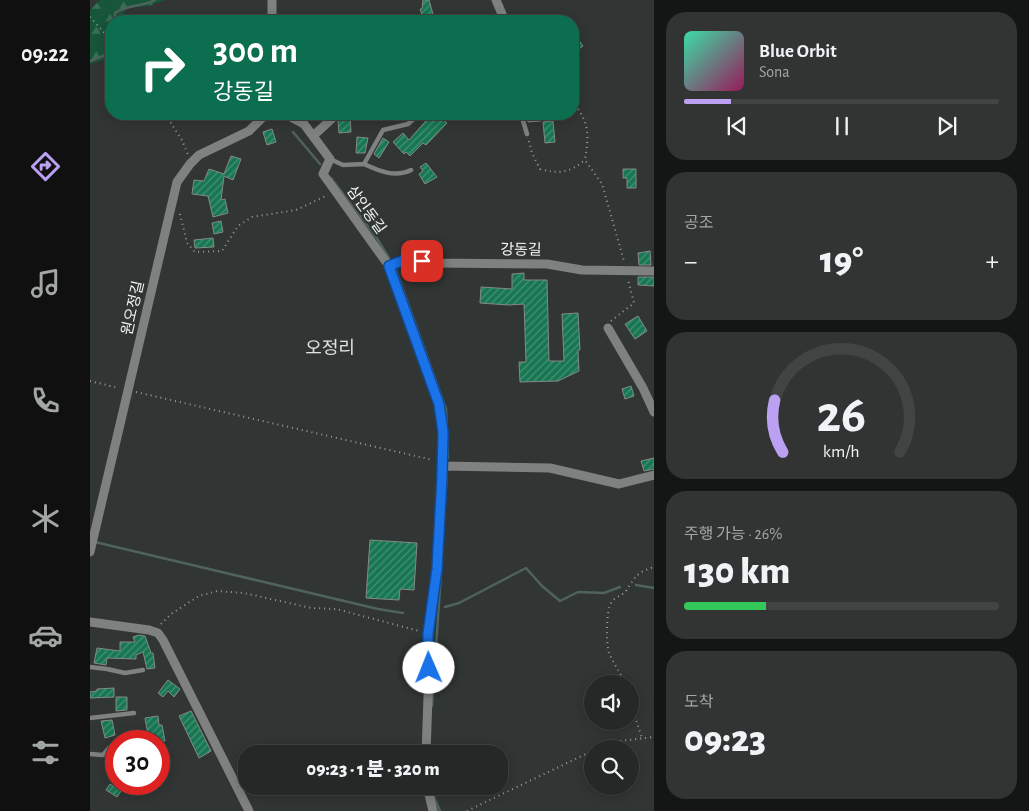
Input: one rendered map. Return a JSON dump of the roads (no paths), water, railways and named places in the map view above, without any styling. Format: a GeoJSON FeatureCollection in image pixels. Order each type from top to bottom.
{"type":"FeatureCollection","features":[{"type":"Feature","properties":{"kind":"street"},"geometry":{"type":"LineString","coordinates":[[272,0],[272,15]]}},
{"type":"Feature","properties":{"kind":"street"},"geometry":{"type":"LineString","coordinates":[[496,0],[502,15]]}},
{"type":"Feature","properties":{"kind":"street","name":"원오정길"},"geometry":{"type":"LineString","coordinates":[[90,551],[177,182],[190,164],[206,151],[249,131],[260,120]]}},
{"type":"Feature","properties":{"kind":"street"},"geometry":{"type":"LineString","coordinates":[[296,120],[304,124],[330,159]]}},
{"type":"Feature","properties":{"kind":"street"},"geometry":{"type":"LineString","coordinates":[[313,136],[330,120]]}},
{"type":"Feature","properties":{"kind":"street","name":"삼인동길"},"geometry":{"type":"LineString","coordinates":[[330,159],[323,174],[389,266],[439,404],[443,432],[443,464],[437,569],[428,634],[429,668],[426,745]]}},
{"type":"Feature","properties":{"kind":"street","name":"강동길"},"geometry":{"type":"LineString","coordinates":[[389,266],[407,259],[436,263],[547,264],[582,270],[654,272]]}},
{"type":"Feature","properties":{"kind":"street"},"geometry":{"type":"LineString","coordinates":[[608,328],[643,388],[654,412]]}},
{"type":"Feature","properties":{"kind":"street"},"geometry":{"type":"LineString","coordinates":[[443,464],[550,468],[619,484],[654,475]]}},
{"type":"Feature","properties":{"kind":"street"},"geometry":{"type":"LineString","coordinates":[[90,622],[158,633],[249,811]]}},
{"type":"Feature","properties":{"kind":"street"},"geometry":{"type":"LineString","coordinates":[[430,795],[434,811]]}},
{"type":"Feature","properties":{"kind":"lane"},"geometry":{"type":"LineString","coordinates":[[364,164],[383,130],[408,124],[412,120]]}},
{"type":"Feature","properties":{"kind":"lane"},"geometry":{"type":"LineString","coordinates":[[524,120],[527,134]]}},
{"type":"Feature","properties":{"kind":"lane"},"geometry":{"type":"LineString","coordinates":[[330,159],[343,165],[364,164],[391,174],[402,175],[411,170]]}},
{"type":"Feature","properties":{"kind":"lane"},"geometry":{"type":"LineString","coordinates":[[90,667],[125,673],[144,670]]}},
{"type":"Feature","properties":{"kind":"lane"},"geometry":{"type":"LineString","coordinates":[[90,718],[134,713]]}},
{"type":"Feature","properties":{"kind":"lane"},"geometry":{"type":"LineString","coordinates":[[90,754],[103,755],[105,753]]}},
{"type":"Feature","properties":{"kind":"waterway"},"geometry":{"type":"LineString","coordinates":[[115,15],[120,10],[155,0]]}},
{"type":"Feature","properties":{"kind":"waterway"},"geometry":{"type":"LineString","coordinates":[[90,61],[105,55]]}},
{"type":"Feature","properties":{"kind":"waterway"},"geometry":{"type":"LineString","coordinates":[[293,132],[320,164]]}},
{"type":"Feature","properties":{"kind":"waterway"},"geometry":{"type":"LineString","coordinates":[[331,178],[376,237],[389,258]]}},
{"type":"Feature","properties":{"kind":"waterway"},"geometry":{"type":"LineString","coordinates":[[396,270],[446,409],[448,458]]}},
{"type":"Feature","properties":{"kind":"waterway"},"geometry":{"type":"LineString","coordinates":[[443,534],[447,473]]}},
{"type":"Feature","properties":{"kind":"waterway"},"geometry":{"type":"LineString","coordinates":[[95,542],[378,609],[403,613]]}},
{"type":"Feature","properties":{"kind":"waterway"},"geometry":{"type":"LineString","coordinates":[[445,607],[459,603],[526,568],[542,586],[560,601],[578,592],[604,593],[620,587]]}},
{"type":"Feature","properties":{"kind":"waterway"},"geometry":{"type":"LineString","coordinates":[[432,706],[441,574]]}},
{"type":"Feature","properties":{"kind":"waterway"},"geometry":{"type":"LineString","coordinates":[[636,585],[654,588]]}},
{"type":"Feature","properties":{"kind":"waterway"},"geometry":{"type":"LineString","coordinates":[[434,797],[440,811]]}},
{"type":"Feature","properties":{"kind":"district","name":"오정리"},"geometry":{"type":"Point","coordinates":[330,349]}}]}
